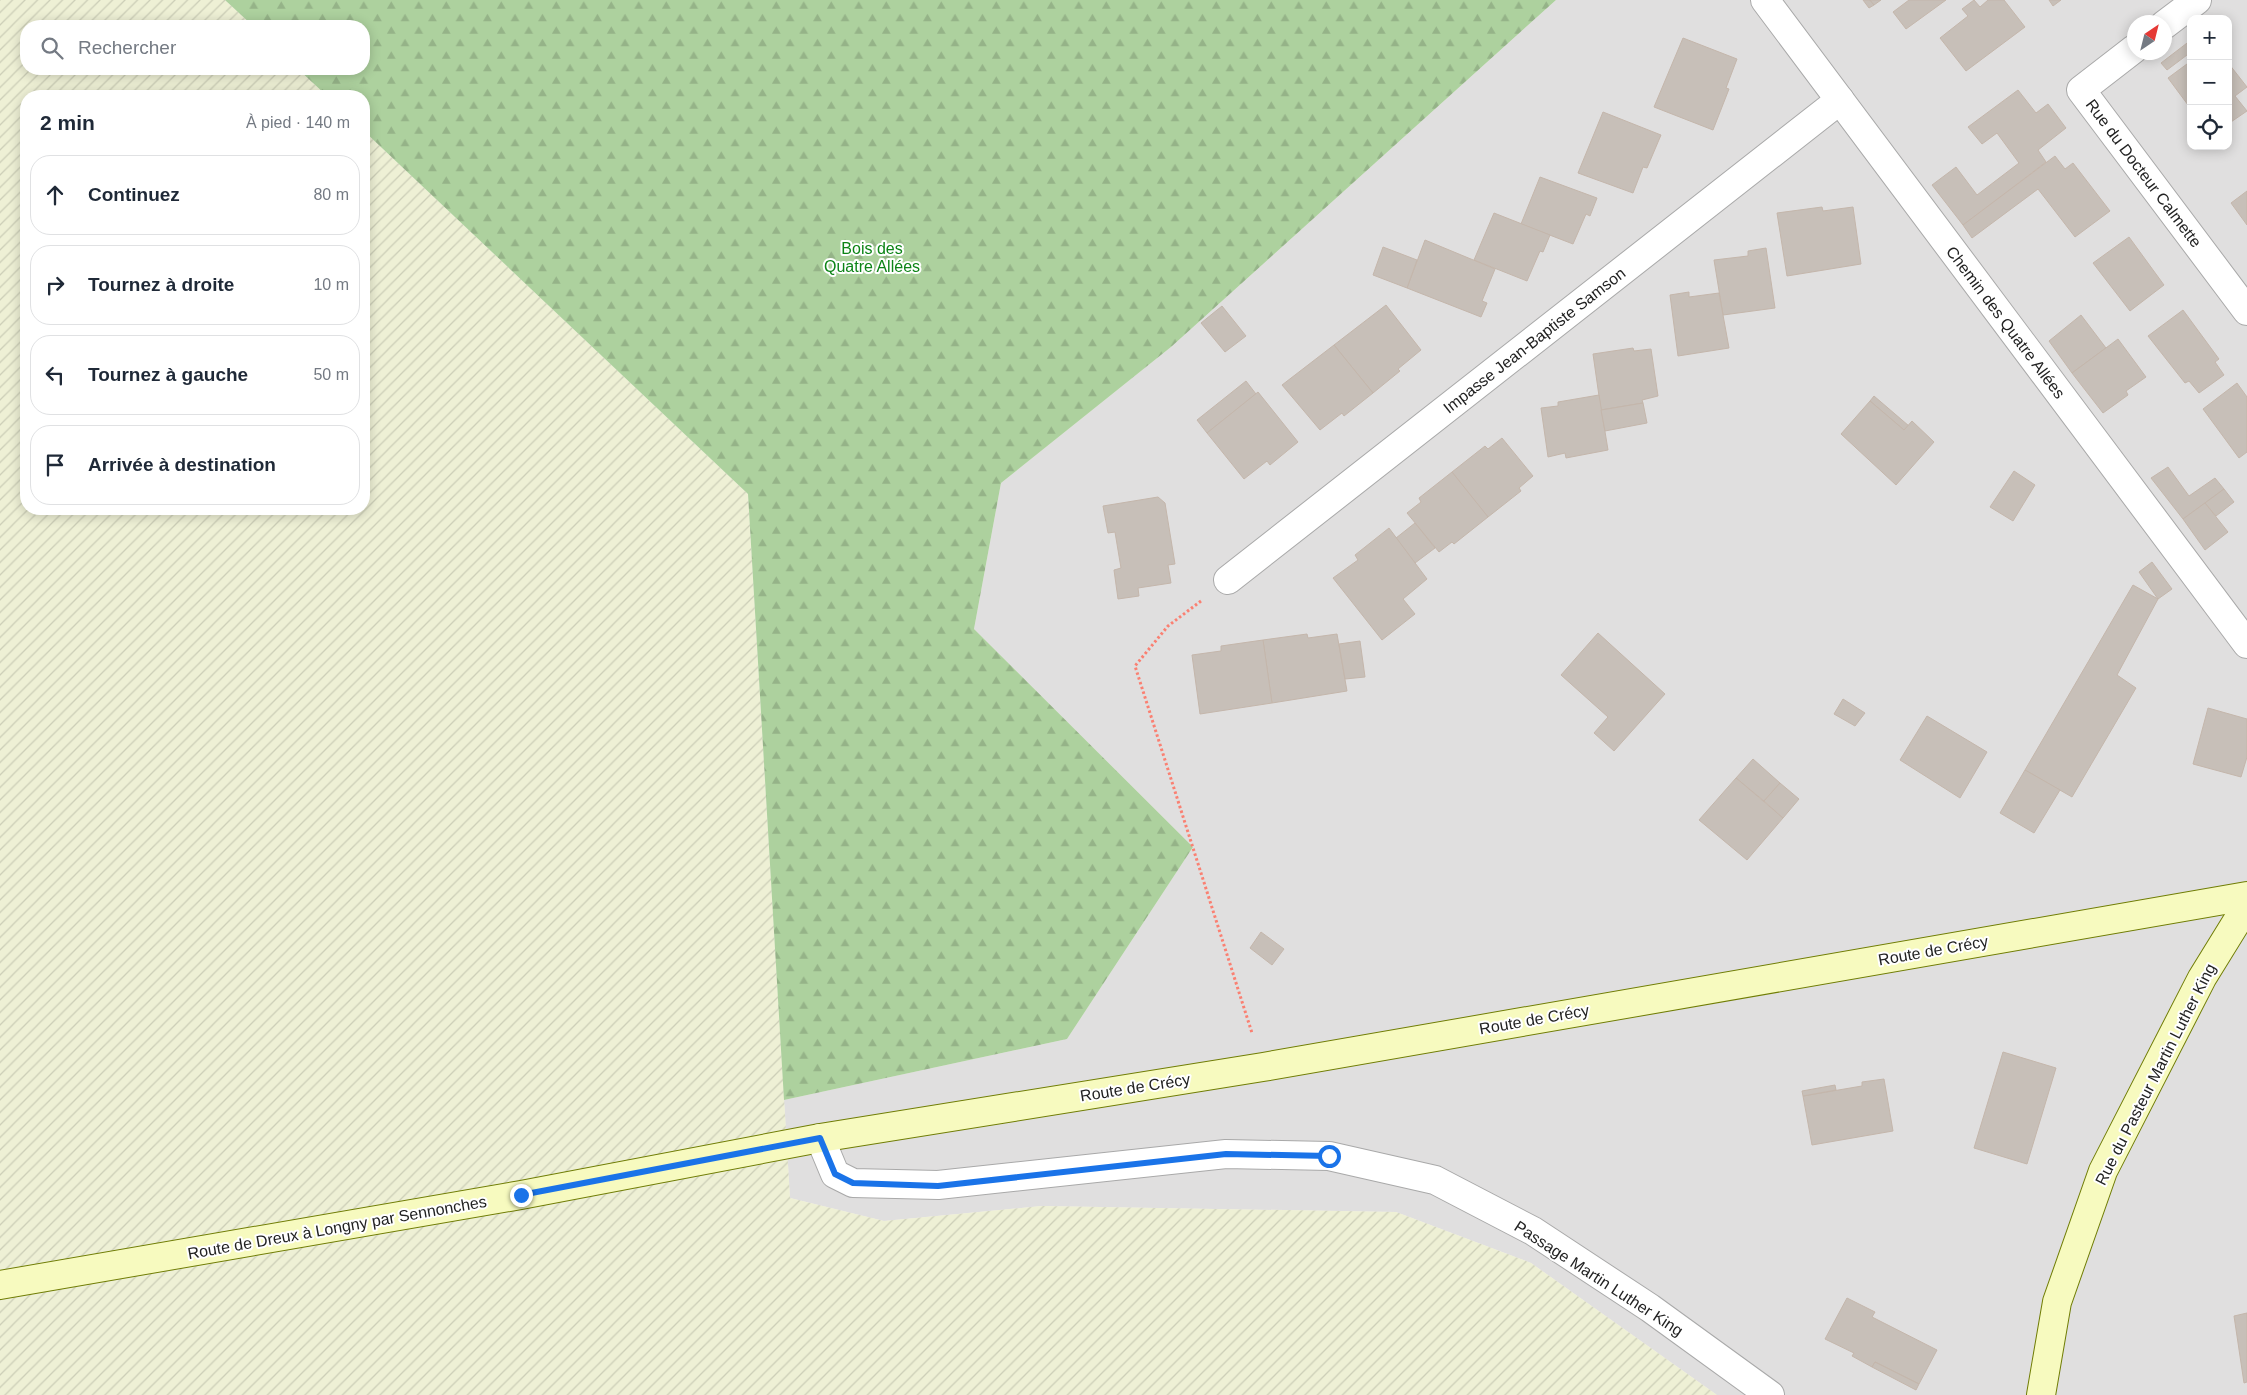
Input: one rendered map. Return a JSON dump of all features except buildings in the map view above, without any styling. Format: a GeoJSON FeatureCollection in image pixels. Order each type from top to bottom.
{"type":"FeatureCollection","features":[{"type":"Feature","properties":{"kind":"main road","name":"Route de Crécy"},"geometry":{"type":"LineString","coordinates":[[820,1138],[1263,1067],[2247,896]]}},
{"type":"Feature","properties":{"kind":"main road","name":"Rue du Pasteur Martin Luther King"},"geometry":{"type":"LineString","coordinates":[[2041,1395],[2057,1302],[2103,1171],[2202,978],[2247,905]]}},
{"type":"Feature","properties":{"kind":"main road","name":"Route de Dreux à Longny par Sennonches"},"geometry":{"type":"LineString","coordinates":[[0,1285],[521,1195],[820,1138]]}},
{"type":"Feature","properties":{"kind":"street","name":"Chemin des Quatre Allées"},"geometry":{"type":"LineString","coordinates":[[1765,0],[2247,644]]}},
{"type":"Feature","properties":{"kind":"street"},"geometry":{"type":"LineString","coordinates":[[2172,19],[2197,0]]}},
{"type":"Feature","properties":{"kind":"street","name":"Rue du Docteur Calmette"},"geometry":{"type":"LineString","coordinates":[[2127,54],[2081,90],[2247,311]]}},
{"type":"Feature","properties":{"kind":"street","name":"Impasse Jean-Baptiste Samson"},"geometry":{"type":"LineString","coordinates":[[1228,580],[1840,100]]}},
{"type":"Feature","properties":{"kind":"street","name":"Passage Martin Luther King"},"geometry":{"type":"LineString","coordinates":[[820,1138],[835,1174],[853,1183],[938,1186],[1226,1154],[1329,1156],[1435,1180],[1533,1231],[1650,1308],[1770,1395]]}},
{"type":"Feature","properties":{"kind":"path"},"geometry":{"type":"LineString","coordinates":[[1228,580],[1168,626],[1135,666],[1263,1067]]}},
{"type":"Feature","properties":{"kind":"shaded area"},"geometry":{"type":"Polygon","coordinates":[[[1556,0],[2247,0],[2247,1395],[1717,1395],[1531,1263],[1396,1212],[1042,1206],[884,1221],[790,1198],[784,1100],[1067,1039],[1193,847],[974,629],[1001,483],[1171,347],[1556,0]]]}},
{"type":"Feature","properties":{"kind":"green space"},"geometry":{"type":"Polygon","coordinates":[[[0,0],[225,0],[247,20],[20,20],[20,75],[304,75],[321,90],[20,90],[20,515],[370,515],[370,137],[748,494],[790,1198],[884,1221],[1042,1206],[1396,1212],[1531,1263],[1717,1395],[0,1395],[0,0]]]}},
{"type":"Feature","properties":{"kind":"green space","name":"Bois des Quatre Allées"},"geometry":{"type":"Polygon","coordinates":[[[225,0],[1556,0],[1171,347],[1001,483],[974,629],[1193,847],[1067,1039],[784,1100],[748,494],[370,137],[370,90],[321,90],[304,75],[370,75],[370,20],[247,20],[225,0]]]}},
{"type":"Feature","properties":{"kind":"route"},"geometry":{"type":"LineString","coordinates":[[521,1195],[820,1138],[835,1174],[853,1183],[938,1186],[1226,1154],[1329,1156]]}}]}
